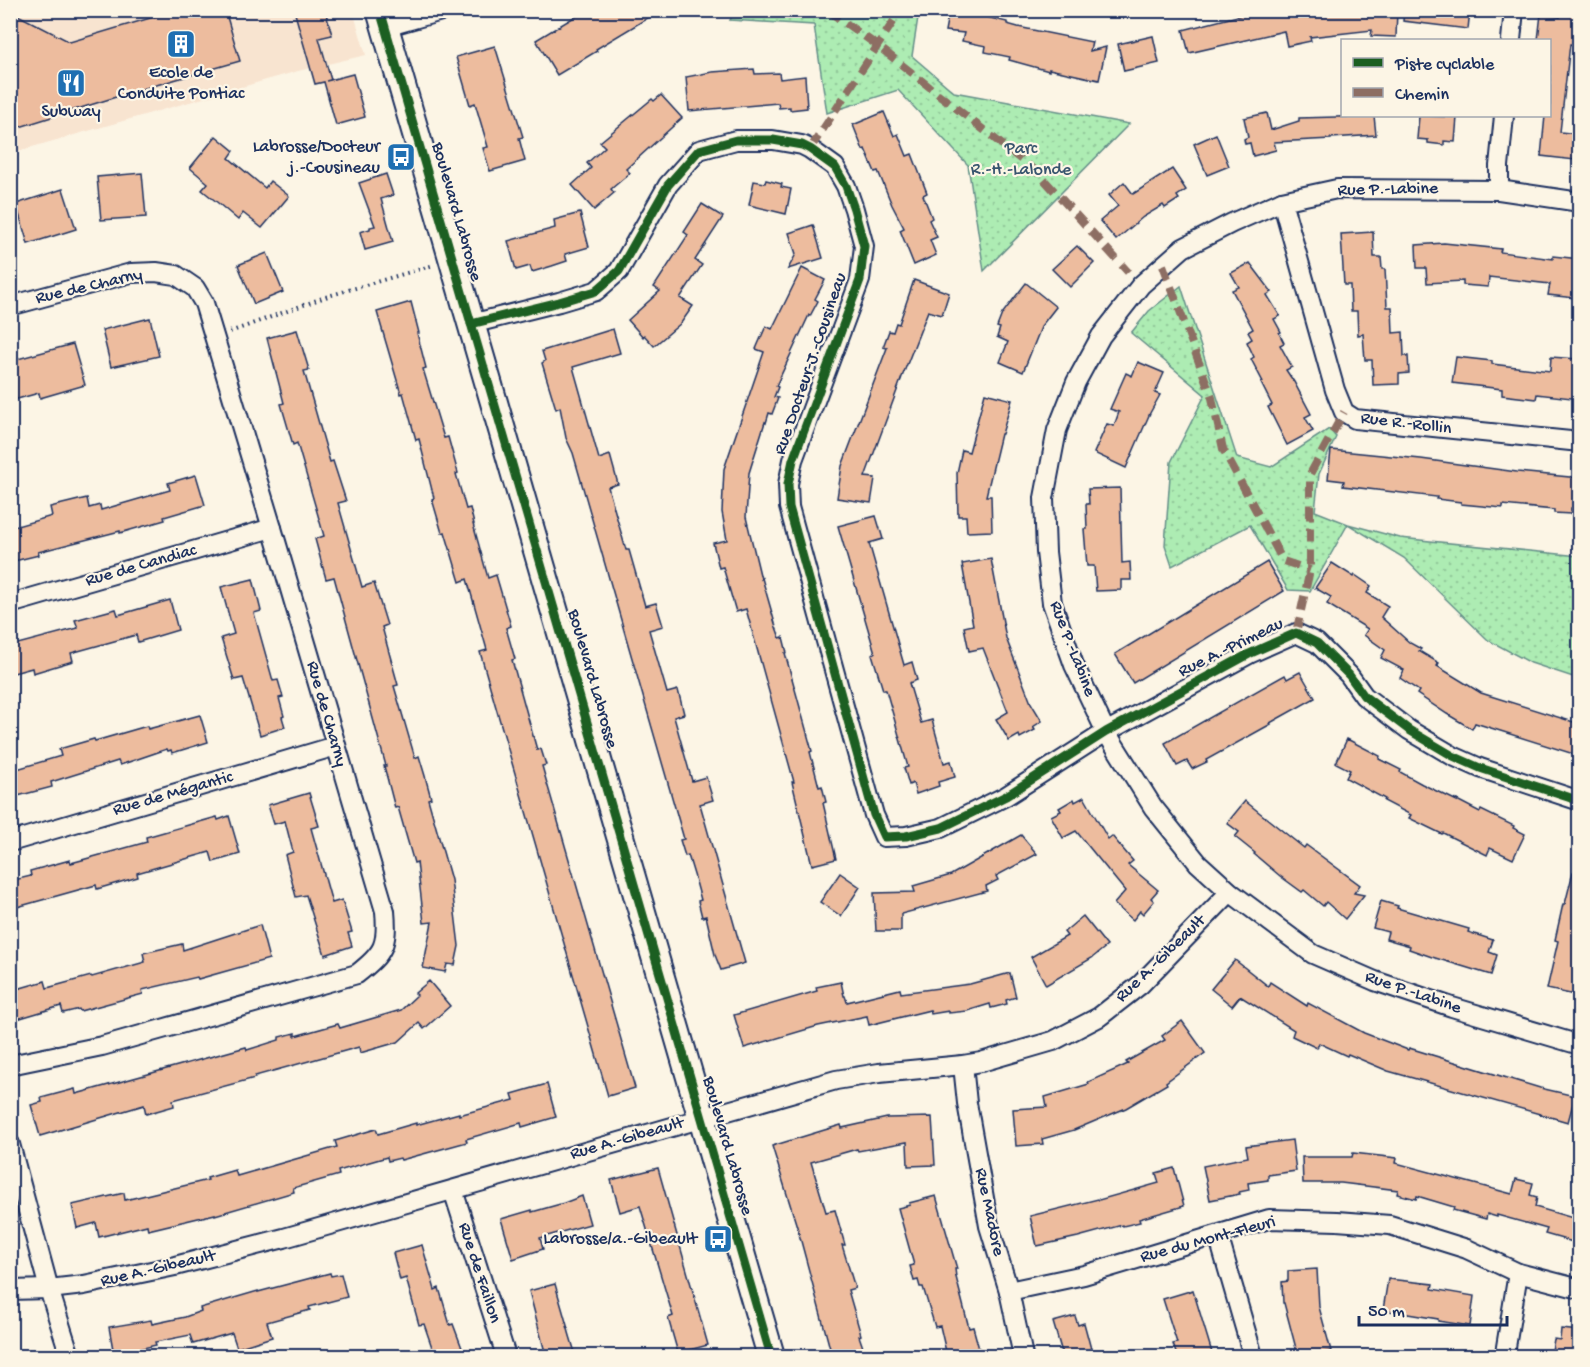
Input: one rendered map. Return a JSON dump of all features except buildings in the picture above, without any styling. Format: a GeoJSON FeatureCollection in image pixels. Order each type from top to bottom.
{"type":"FeatureCollection","features":[{"type":"Feature","properties":{"kind":"main road","name":"Boulevard Labrosse"},"geometry":{"type":"LineString","coordinates":[[382,19],[771,1356]]}},
{"type":"Feature","properties":{"kind":"street"},"geometry":{"type":"LineString","coordinates":[[382,19],[445,10]]}},
{"type":"Feature","properties":{"kind":"street"},"geometry":{"type":"LineString","coordinates":[[1511,39],[1514,10]]}},
{"type":"Feature","properties":{"kind":"street"},"geometry":{"type":"LineString","coordinates":[[1499,190],[1504,117]]}},
{"type":"Feature","properties":{"kind":"street","name":"Rue Docteur-J.-Cousineau"},"geometry":{"type":"LineString","coordinates":[[471,324],[596,291],[619,271],[668,185],[699,150],[736,140],[773,140],[802,145],[810,149],[835,168],[846,186],[864,246],[860,280],[793,460],[789,484],[789,507],[874,815],[884,837],[906,836],[940,828],[1006,796],[1106,732]]}},
{"type":"Feature","properties":{"kind":"street","name":"Rue P.-Labine"},"geometry":{"type":"LineString","coordinates":[[1580,202],[1499,190],[1337,189],[1282,201],[1183,248],[1141,285],[1101,336],[1076,382],[1058,430],[1044,498],[1046,552],[1052,603],[1074,665],[1106,732],[1153,807],[1198,863],[1230,892],[1313,954],[1375,981],[1452,1007],[1580,1045]]}},
{"type":"Feature","properties":{"kind":"street","name":"Rue R.-Rollin"},"geometry":{"type":"LineString","coordinates":[[1282,201],[1335,390],[1344,412],[1355,419],[1580,442]]}},
{"type":"Feature","properties":{"kind":"street","name":"Rue de Charny"},"geometry":{"type":"LineString","coordinates":[[10,306],[131,273],[156,272],[176,275],[195,288],[204,303],[272,528],[385,911],[387,933],[383,947],[373,962],[357,974],[102,1046],[10,1065]]}},
{"type":"Feature","properties":{"kind":"street","name":"Rue de Candiac"},"geometry":{"type":"LineString","coordinates":[[10,604],[272,528]]}},
{"type":"Feature","properties":{"kind":"street","name":"Rue A.-Primeau"},"geometry":{"type":"LineString","coordinates":[[1106,732],[1249,654],[1296,633],[1317,643],[1349,675],[1364,696],[1409,730],[1436,746],[1480,768],[1580,801]]}},
{"type":"Feature","properties":{"kind":"street","name":"Rue de Mégantic"},"geometry":{"type":"LineString","coordinates":[[10,842],[336,746]]}},
{"type":"Feature","properties":{"kind":"street","name":"Rue A.-Gibeault"},"geometry":{"type":"LineString","coordinates":[[10,1290],[84,1285],[175,1266],[284,1238],[836,1080],[879,1072],[981,1062],[1053,1041],[1099,1017],[1140,985],[1230,892]]}},
{"type":"Feature","properties":{"kind":"street","name":"Rue Madore"},"geometry":{"type":"LineString","coordinates":[[963,1065],[967,1103],[989,1226],[1009,1291],[1023,1356]]}},
{"type":"Feature","properties":{"kind":"street"},"geometry":{"type":"LineString","coordinates":[[10,1144],[49,1289],[70,1356]]}},
{"type":"Feature","properties":{"kind":"street","name":"Rue de Faillon"},"geometry":{"type":"LineString","coordinates":[[453,1190],[506,1356]]}},
{"type":"Feature","properties":{"kind":"street","name":"Rue du Mont-Fleuri"},"geometry":{"type":"LineString","coordinates":[[1009,1291],[1084,1275],[1269,1219],[1390,1225],[1467,1249],[1518,1273],[1580,1289]]}},
{"type":"Feature","properties":{"kind":"street"},"geometry":{"type":"LineString","coordinates":[[1218,1235],[1253,1356]]}},
{"type":"Feature","properties":{"kind":"street"},"geometry":{"type":"LineString","coordinates":[[1506,1356],[1518,1273]]}},
{"type":"Feature","properties":{"kind":"path"},"geometry":{"type":"LineString","coordinates":[[215,338],[328,296],[452,260]]}},
{"type":"Feature","properties":{"kind":"shaded area"},"geometry":{"type":"Polygon","coordinates":[[[11,11],[353,11],[366,55],[298,71],[11,153],[11,11]]]}},
{"type":"Feature","properties":{"kind":"green space","name":"Parc R.-H.-Lalonde"},"geometry":{"type":"Polygon","coordinates":[[[735,11],[919,11],[912,56],[954,92],[1129,124],[984,271],[968,165],[898,90],[827,113],[814,25],[730,20],[735,11]]]}},
{"type":"Feature","properties":{"kind":"green space"},"geometry":{"type":"Polygon","coordinates":[[[1181,286],[1237,458],[1271,467],[1329,429],[1336,437],[1319,474],[1315,511],[1348,524],[1310,591],[1288,590],[1250,525],[1172,566],[1165,545],[1171,462],[1205,395],[1131,333],[1149,311],[1181,286]]]}},
{"type":"Feature","properties":{"kind":"green space"},"geometry":{"type":"Polygon","coordinates":[[[1348,524],[1400,538],[1579,556],[1579,679],[1531,663],[1488,640],[1404,558],[1348,524]]]}},
{"type":"Feature","properties":{"kind":"marked path"},"geometry":{"type":"LineString","coordinates":[[827,10],[878,46],[1039,174],[1128,272]]}},
{"type":"Feature","properties":{"kind":"marked path"},"geometry":{"type":"LineString","coordinates":[[810,149],[901,10]]}},
{"type":"Feature","properties":{"kind":"marked path"},"geometry":{"type":"LineString","coordinates":[[1163,265],[1212,398],[1223,449],[1283,561],[1310,570]]}},
{"type":"Feature","properties":{"kind":"marked path"},"geometry":{"type":"LineString","coordinates":[[1296,633],[1310,570],[1310,474],[1344,412]]}},
{"type":"Feature","properties":{"kind":"cycle path"},"geometry":{"type":"LineString","coordinates":[[380,10],[771,1356]]}},
{"type":"Feature","properties":{"kind":"cycle path"},"geometry":{"type":"LineString","coordinates":[[471,324],[596,291],[619,271],[668,185],[699,150],[736,140],[773,140],[802,145],[835,167],[846,186],[864,246],[860,280],[793,460],[788,484],[789,507],[874,815],[884,837],[906,836],[941,828],[1006,796],[1106,732],[1249,654],[1296,633],[1317,643],[1349,675],[1364,696],[1409,730],[1453,756],[1480,768],[1580,801]]}},
{"type":"Feature","properties":{"kind":"place","name":"Ecole de Conduite Pontiac"},"geometry":{"type":"Point","coordinates":[181,44]}},
{"type":"Feature","properties":{"kind":"place","name":"Subway"},"geometry":{"type":"Point","coordinates":[71,83]}},
{"type":"Feature","properties":{"kind":"place","name":"Labrosse/Docteur j.-Cousineau"},"geometry":{"type":"Point","coordinates":[401,157]}},
{"type":"Feature","properties":{"kind":"place","name":"Labrosse/a.-Gibeault"},"geometry":{"type":"Point","coordinates":[718,1239]}}]}
